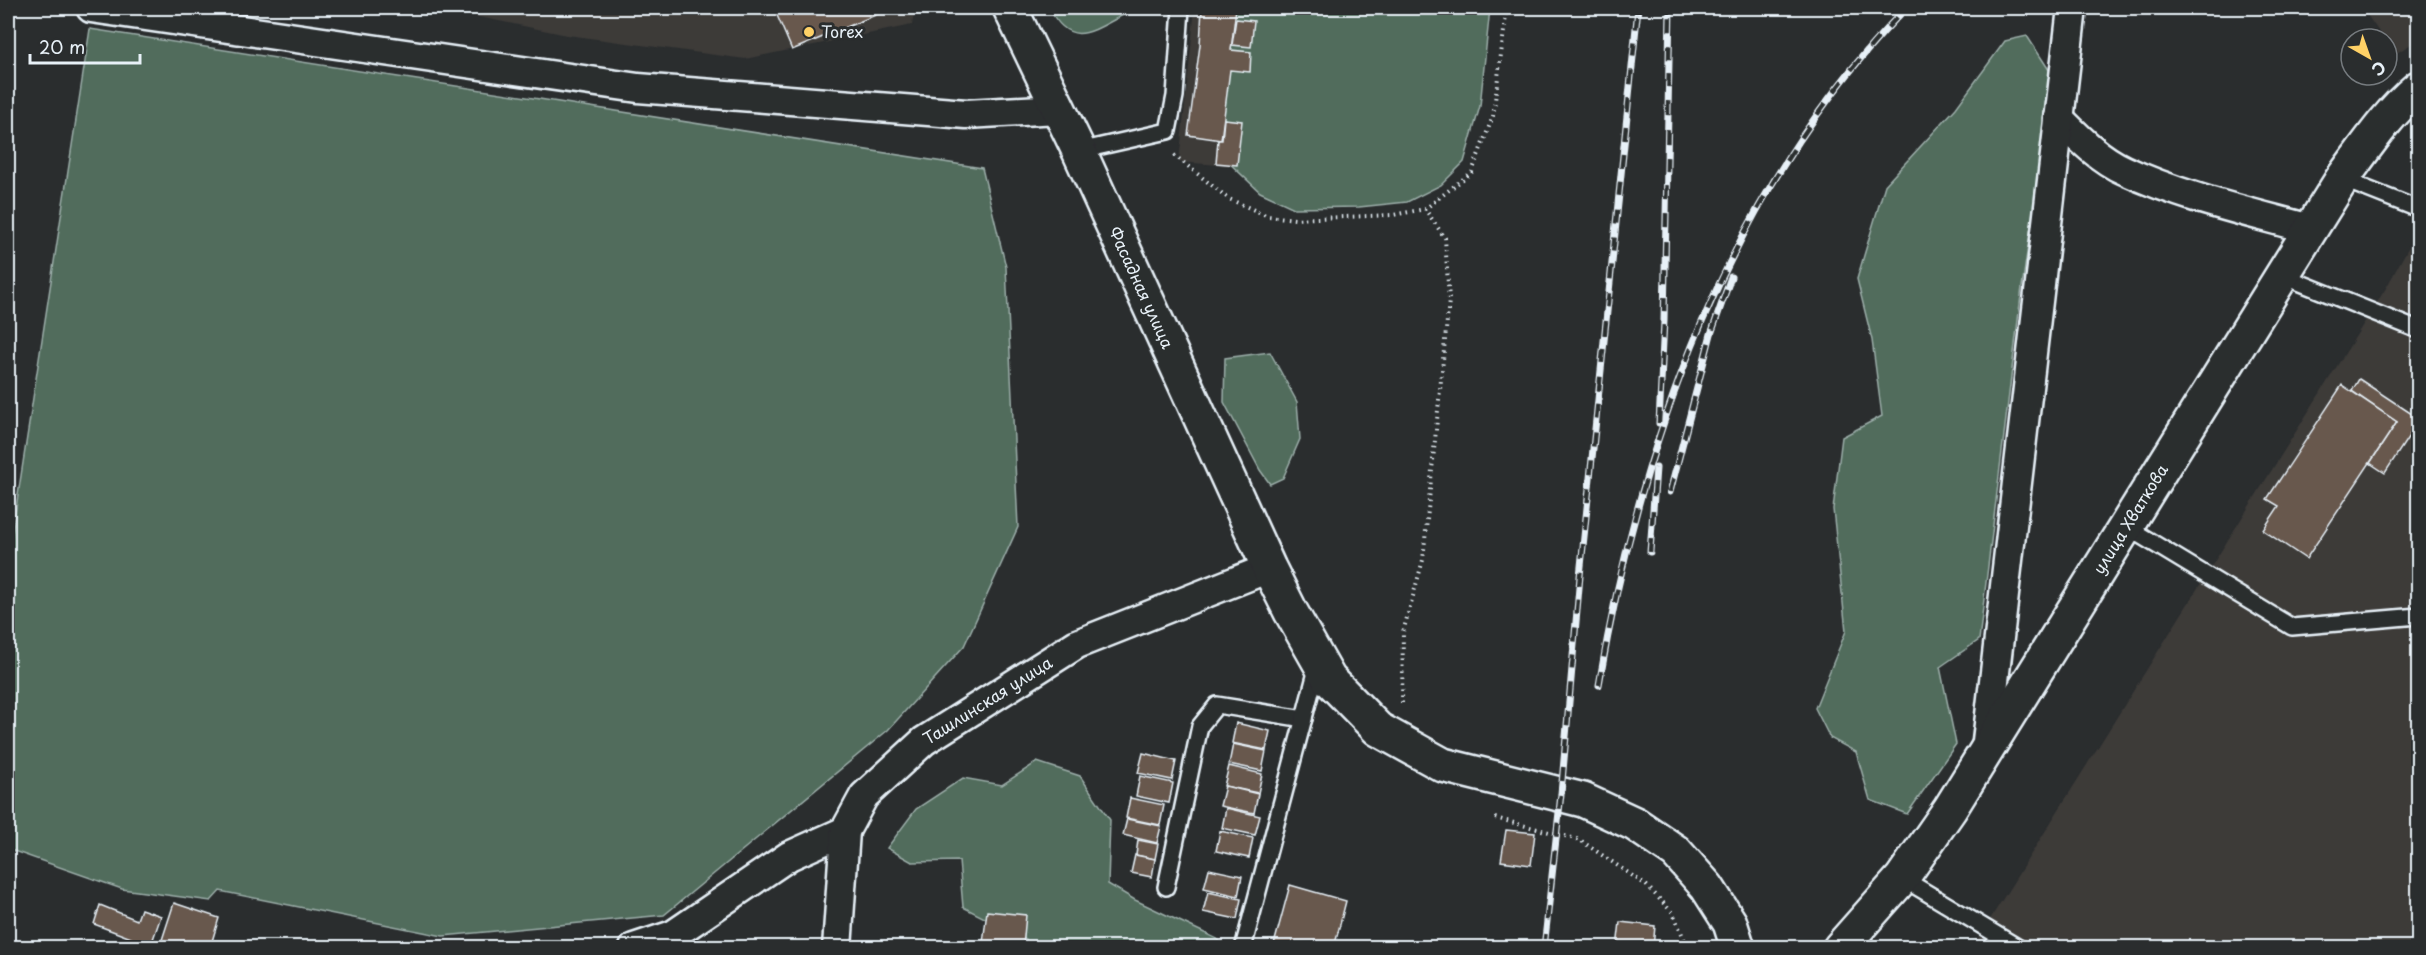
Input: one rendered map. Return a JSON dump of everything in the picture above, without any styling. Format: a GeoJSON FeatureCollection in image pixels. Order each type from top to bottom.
{"type":"FeatureCollection","features":[{"type":"Feature","properties":{"kind":"main road","name":"Фасадная улица"},"geometry":{"type":"LineString","coordinates":[[1010,8],[1079,151],[1269,568],[1329,679],[1378,729],[1443,765],[1583,800],[1635,824],[1676,852],[1707,887],[1730,923],[1738,948]]}},
{"type":"Feature","properties":{"kind":"main road","name":"улица Хваткова"},"geometry":{"type":"LineString","coordinates":[[1840,948],[1902,878],[1950,809],[2342,179],[2378,130],[2418,88]]}},
{"type":"Feature","properties":{"kind":"street"},"geometry":{"type":"LineString","coordinates":[[91,8],[638,88],[966,114],[1059,109]]}},
{"type":"Feature","properties":{"kind":"street"},"geometry":{"type":"LineString","coordinates":[[1986,750],[2072,8]]}},
{"type":"Feature","properties":{"kind":"street"},"geometry":{"type":"LineString","coordinates":[[2059,118],[2081,141],[2122,170],[2212,202],[2310,229]]}},
{"type":"Feature","properties":{"kind":"street","name":"Ташлинская улица"},"geometry":{"type":"LineString","coordinates":[[837,948],[845,831],[864,796],[924,741],[1077,644],[1269,568]]}},
{"type":"Feature","properties":{"kind":"street"},"geometry":{"type":"LineString","coordinates":[[634,948],[673,935],[789,856],[845,831]]}},
{"type":"Feature","properties":{"kind":"lane"},"geometry":{"type":"LineString","coordinates":[[1079,151],[1168,131],[1175,96],[1181,8]]}},
{"type":"Feature","properties":{"kind":"lane"},"geometry":{"type":"LineString","coordinates":[[2342,179],[2418,209]]}},
{"type":"Feature","properties":{"kind":"lane"},"geometry":{"type":"LineString","coordinates":[[2281,275],[2418,330]]}},
{"type":"Feature","properties":{"kind":"lane"},"geometry":{"type":"LineString","coordinates":[[2125,526],[2292,627],[2418,616]]}},
{"type":"Feature","properties":{"kind":"lane"},"geometry":{"type":"LineString","coordinates":[[1243,948],[1319,662]]}},
{"type":"Feature","properties":{"kind":"lane"},"geometry":{"type":"LineString","coordinates":[[1166,887],[1200,726],[1217,705],[1304,719]]}},
{"type":"Feature","properties":{"kind":"lane"},"geometry":{"type":"LineString","coordinates":[[1902,878],[2019,948]]}},
{"type":"Feature","properties":{"kind":"path"},"geometry":{"type":"LineString","coordinates":[[1168,131],[1175,156],[1229,199],[1268,216],[1295,219],[1393,215],[1425,209],[1472,172],[1492,116],[1507,8]]}},
{"type":"Feature","properties":{"kind":"path"},"geometry":{"type":"LineString","coordinates":[[1402,742],[1403,632],[1422,560],[1449,300],[1445,238],[1425,209]]}},
{"type":"Feature","properties":{"kind":"path"},"geometry":{"type":"LineString","coordinates":[[1492,817],[1580,840],[1646,885],[1673,913],[1688,948]]}},
{"type":"Feature","properties":{"kind":"shaded area"},"geometry":{"type":"Polygon","coordinates":[[[435,8],[915,8],[912,25],[745,59],[567,35],[435,8]]]}},
{"type":"Feature","properties":{"kind":"shaded area"},"geometry":{"type":"Polygon","coordinates":[[[1195,8],[1279,8],[1259,168],[1179,162],[1195,8]]]}},
{"type":"Feature","properties":{"kind":"shaded area"},"geometry":{"type":"Polygon","coordinates":[[[2362,8],[2418,8],[2418,40],[2399,52],[2399,27],[2375,27],[2362,8]]]}},
{"type":"Feature","properties":{"kind":"shaded area"},"geometry":{"type":"Polygon","coordinates":[[[2418,230],[2418,947],[1972,948],[2386,288],[2418,230]]]}},
{"type":"Feature","properties":{"kind":"green space"},"geometry":{"type":"Polygon","coordinates":[[[1049,8],[1140,8],[1091,31],[1073,33],[1057,21],[1049,8]]]}},
{"type":"Feature","properties":{"kind":"green space"},"geometry":{"type":"Polygon","coordinates":[[[1229,8],[1490,8],[1480,106],[1464,162],[1441,185],[1407,202],[1359,207],[1294,208],[1260,192],[1222,156],[1215,133],[1229,8]]]}},
{"type":"Feature","properties":{"kind":"green space"},"geometry":{"type":"Polygon","coordinates":[[[90,29],[982,168],[1006,267],[1018,527],[964,646],[888,730],[664,915],[443,936],[220,891],[211,901],[122,889],[8,849],[8,560],[90,29]]]}},
{"type":"Feature","properties":{"kind":"green space"},"geometry":{"type":"Polygon","coordinates":[[[2027,36],[2053,76],[2022,287],[1979,640],[1940,667],[1956,744],[1907,814],[1870,800],[1856,752],[1830,738],[1815,708],[1846,631],[1833,509],[1842,437],[1882,416],[1872,340],[1857,279],[1885,185],[1956,108],[2005,41],[2027,36]]]}},
{"type":"Feature","properties":{"kind":"green space"},"geometry":{"type":"Polygon","coordinates":[[[1270,352],[1297,402],[1300,439],[1283,478],[1270,484],[1260,470],[1224,402],[1225,358],[1270,352]]]}},
{"type":"Feature","properties":{"kind":"green space"},"geometry":{"type":"Polygon","coordinates":[[[1037,762],[1080,776],[1110,820],[1108,884],[1135,900],[1217,939],[1226,947],[1029,947],[1026,939],[963,907],[959,861],[912,862],[887,848],[916,809],[963,778],[1002,785],[1037,762]]]}},
{"type":"Feature","properties":{"kind":"building","name":"Torex"},"geometry":{"type":"Polygon","coordinates":[[[789,8],[892,8],[792,50],[776,13],[789,8]]]}},
{"type":"Feature","properties":{"kind":"building"},"geometry":{"type":"Polygon","coordinates":[[[1202,8],[1236,8],[1231,50],[1251,52],[1250,72],[1230,70],[1221,140],[1188,135],[1200,45],[1202,8]]]}},
{"type":"Feature","properties":{"kind":"building"},"geometry":{"type":"Polygon","coordinates":[[[1236,19],[1254,21],[1251,47],[1232,45],[1236,19]]]}},
{"type":"Feature","properties":{"kind":"building"},"geometry":{"type":"Polygon","coordinates":[[[1224,119],[1242,121],[1237,165],[1216,163],[1218,140],[1222,140],[1224,119]]]}},
{"type":"Feature","properties":{"kind":"building"},"geometry":{"type":"Polygon","coordinates":[[[2359,379],[2418,418],[2418,422],[2385,473],[2370,463],[2397,422],[2352,391],[2359,379]]]}},
{"type":"Feature","properties":{"kind":"building"},"geometry":{"type":"Polygon","coordinates":[[[2342,385],[2397,422],[2306,559],[2263,530],[2279,506],[2267,499],[2342,385]]]}},
{"type":"Feature","properties":{"kind":"building"},"geometry":{"type":"Polygon","coordinates":[[[1236,723],[1270,731],[1266,750],[1232,743],[1236,723]]]}},
{"type":"Feature","properties":{"kind":"building"},"geometry":{"type":"Polygon","coordinates":[[[1233,744],[1266,751],[1262,771],[1229,764],[1233,744]]]}},
{"type":"Feature","properties":{"kind":"building"},"geometry":{"type":"Polygon","coordinates":[[[1143,753],[1176,761],[1172,780],[1138,773],[1143,753]]]}},
{"type":"Feature","properties":{"kind":"building"},"geometry":{"type":"Polygon","coordinates":[[[1229,766],[1262,774],[1258,793],[1224,786],[1229,766]]]}},
{"type":"Feature","properties":{"kind":"building"},"geometry":{"type":"Polygon","coordinates":[[[1140,776],[1173,783],[1169,803],[1136,796],[1140,776]]]}},
{"type":"Feature","properties":{"kind":"building"},"geometry":{"type":"Polygon","coordinates":[[[1225,786],[1258,794],[1254,813],[1220,806],[1225,786]]]}},
{"type":"Feature","properties":{"kind":"building"},"geometry":{"type":"Polygon","coordinates":[[[1130,798],[1164,805],[1160,825],[1126,818],[1130,798]]]}},
{"type":"Feature","properties":{"kind":"building"},"geometry":{"type":"Polygon","coordinates":[[[1226,808],[1260,816],[1255,835],[1222,828],[1226,808]]]}},
{"type":"Feature","properties":{"kind":"building"},"geometry":{"type":"Polygon","coordinates":[[[1127,819],[1161,826],[1157,843],[1123,835],[1127,819]]]}},
{"type":"Feature","properties":{"kind":"building"},"geometry":{"type":"Polygon","coordinates":[[[1506,830],[1535,833],[1531,865],[1501,861],[1506,830]]]}},
{"type":"Feature","properties":{"kind":"building"},"geometry":{"type":"Polygon","coordinates":[[[1220,831],[1253,838],[1249,858],[1216,851],[1220,831]]]}},
{"type":"Feature","properties":{"kind":"building"},"geometry":{"type":"Polygon","coordinates":[[[1138,840],[1158,844],[1155,859],[1136,855],[1138,840]]]}},
{"type":"Feature","properties":{"kind":"building"},"geometry":{"type":"Polygon","coordinates":[[[1135,855],[1155,859],[1152,877],[1131,873],[1135,855]]]}},
{"type":"Feature","properties":{"kind":"building"},"geometry":{"type":"Polygon","coordinates":[[[1209,869],[1242,876],[1238,896],[1204,888],[1209,869]]]}},
{"type":"Feature","properties":{"kind":"building"},"geometry":{"type":"Polygon","coordinates":[[[1290,885],[1346,901],[1334,948],[1273,948],[1290,885]]]}},
{"type":"Feature","properties":{"kind":"building"},"geometry":{"type":"Polygon","coordinates":[[[1208,892],[1241,899],[1237,919],[1203,912],[1208,892]]]}},
{"type":"Feature","properties":{"kind":"building"},"geometry":{"type":"Polygon","coordinates":[[[174,903],[219,918],[210,948],[160,946],[174,903]]]}},
{"type":"Feature","properties":{"kind":"building"},"geometry":{"type":"Polygon","coordinates":[[[100,905],[137,920],[141,909],[161,916],[150,948],[127,948],[131,938],[94,924],[100,905]]]}},
{"type":"Feature","properties":{"kind":"building"},"geometry":{"type":"Polygon","coordinates":[[[987,911],[1026,915],[1023,947],[983,943],[987,911]]]}},
{"type":"Feature","properties":{"kind":"building"},"geometry":{"type":"Polygon","coordinates":[[[1620,922],[1655,926],[1653,948],[1617,948],[1620,922]]]}},
{"type":"Feature","properties":{"kind":"railway"},"geometry":{"type":"LineString","coordinates":[[1544,948],[1638,8]]}},
{"type":"Feature","properties":{"kind":"railway"},"geometry":{"type":"LineString","coordinates":[[1659,423],[1664,321],[1670,8]]}},
{"type":"Feature","properties":{"kind":"railway"},"geometry":{"type":"LineString","coordinates":[[1599,685],[1617,593],[1640,501],[1668,411],[1702,322],[1742,237],[1790,156],[1844,79],[1906,8]]}},
{"type":"Feature","properties":{"kind":"railway"},"geometry":{"type":"LineString","coordinates":[[1670,492],[1711,334],[1731,277]]}},
{"type":"Feature","properties":{"kind":"railway"},"geometry":{"type":"LineString","coordinates":[[1650,552],[1656,468]]}},
{"type":"Feature","properties":{"kind":"place","name":"Torex"},"geometry":{"type":"Point","coordinates":[809,32]}}]}
